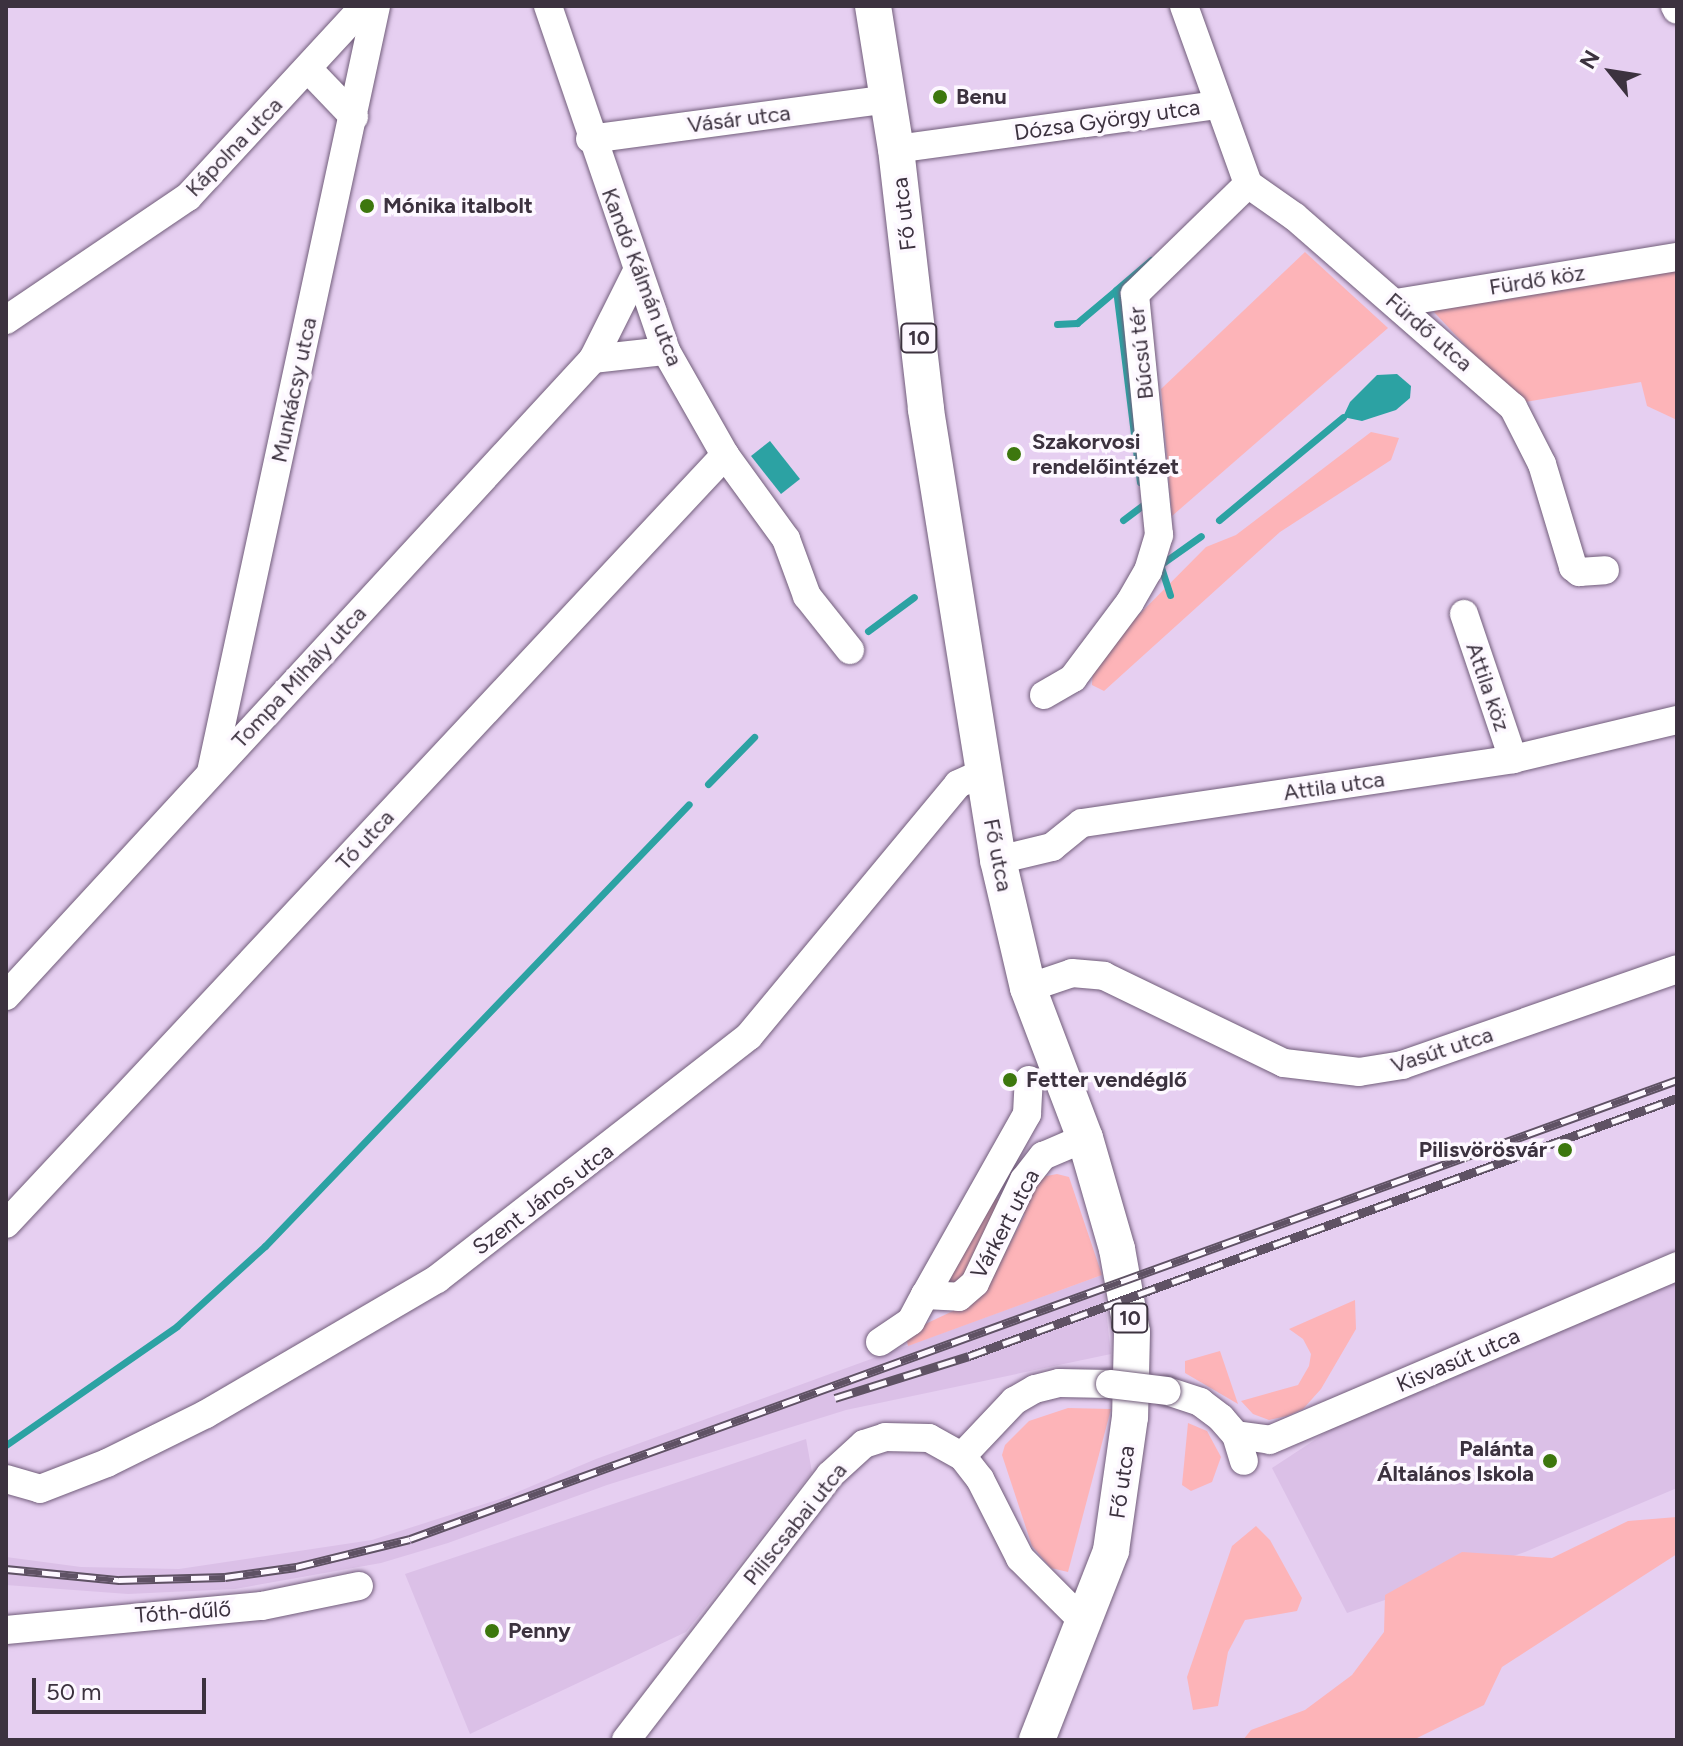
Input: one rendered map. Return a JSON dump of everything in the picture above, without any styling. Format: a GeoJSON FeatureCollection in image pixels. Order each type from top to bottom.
{"type":"FeatureCollection","features":[{"type":"Feature","properties":{"kind":"main road","name":"Fő utca"},"geometry":{"type":"LineString","coordinates":[[873,6],[896,149],[926,410],[998,860],[1028,988],[1085,1138],[1117,1249],[1134,1354],[1120,1507],[1111,1551],[1037,1740]]}},
{"type":"Feature","properties":{"kind":"street","name":"Kápolna utca"},"geometry":{"type":"LineString","coordinates":[[6,320],[188,197],[309,70],[364,6]]}},
{"type":"Feature","properties":{"kind":"street","name":"Munkácsy utca"},"geometry":{"type":"LineString","coordinates":[[210,773],[376,6]]}},
{"type":"Feature","properties":{"kind":"street","name":"Kandó Kálmán utca"},"geometry":{"type":"LineString","coordinates":[[548,6],[590,139],[666,351],[725,455],[786,539],[807,596],[850,650]]}},
{"type":"Feature","properties":{"kind":"street","name":"Dózsa György utca"},"geometry":{"type":"LineString","coordinates":[[896,149],[1216,105],[1184,6]]}},
{"type":"Feature","properties":{"kind":"street"},"geometry":{"type":"LineString","coordinates":[[309,70],[354,117]]}},
{"type":"Feature","properties":{"kind":"street","name":"Vásár utca"},"geometry":{"type":"LineString","coordinates":[[590,139],[888,99]]}},
{"type":"Feature","properties":{"kind":"street","name":"Fürdő utca"},"geometry":{"type":"LineString","coordinates":[[1216,105],[1248,184],[1396,303],[1513,407],[1542,464],[1573,567],[1579,572],[1605,570]]}},
{"type":"Feature","properties":{"kind":"street","name":"Búcsú tér"},"geometry":{"type":"LineString","coordinates":[[1044,695],[1073,678],[1148,571],[1159,535],[1135,294],[1248,184]]}},
{"type":"Feature","properties":{"kind":"street","name":"Fürdő köz"},"geometry":{"type":"LineString","coordinates":[[1396,303],[1677,257]]}},
{"type":"Feature","properties":{"kind":"street","name":"Tompa Mihály utca"},"geometry":{"type":"LineString","coordinates":[[6,996],[593,359],[636,273]]}},
{"type":"Feature","properties":{"kind":"street"},"geometry":{"type":"LineString","coordinates":[[593,359],[666,351]]}},
{"type":"Feature","properties":{"kind":"street","name":"Tó utca"},"geometry":{"type":"LineString","coordinates":[[6,1224],[725,455]]}},
{"type":"Feature","properties":{"kind":"street","name":"Attila köz"},"geometry":{"type":"LineString","coordinates":[[1464,614],[1513,759]]}},
{"type":"Feature","properties":{"kind":"street","name":"Attila utca"},"geometry":{"type":"LineString","coordinates":[[998,860],[1052,847],[1082,823],[1513,759],[1677,720]]}},
{"type":"Feature","properties":{"kind":"street","name":"Szent János utca"},"geometry":{"type":"LineString","coordinates":[[6,1479],[40,1489],[107,1463],[206,1414],[437,1279],[749,1036],[958,784],[983,773]]}},
{"type":"Feature","properties":{"kind":"street","name":"Vasút utca"},"geometry":{"type":"LineString","coordinates":[[1028,988],[1072,973],[1104,976],[1284,1063],[1359,1072],[1402,1065],[1677,969]]}},
{"type":"Feature","properties":{"kind":"street","name":"Várkert utca"},"geometry":{"type":"LineString","coordinates":[[880,1342],[911,1321],[1027,1114],[1029,1080]]}},
{"type":"Feature","properties":{"kind":"street","name":"Várkert utca"},"geometry":{"type":"LineString","coordinates":[[925,1295],[959,1297],[975,1283],[1024,1180],[1043,1156],[1085,1138]]}},
{"type":"Feature","properties":{"kind":"street","name":"Kisvasút utca"},"geometry":{"type":"LineString","coordinates":[[962,1456],[1014,1401],[1035,1389],[1059,1383],[1110,1384],[1167,1391],[1200,1402],[1240,1448],[1270,1440],[1677,1266]]}},
{"type":"Feature","properties":{"kind":"street","name":"Piliscsabai utca"},"geometry":{"type":"LineString","coordinates":[[626,1740],[846,1459],[864,1444],[908,1435],[929,1438],[962,1456],[980,1479],[1020,1558],[1084,1622]]}},
{"type":"Feature","properties":{"kind":"street","name":"Tóth-dűlő"},"geometry":{"type":"LineString","coordinates":[[6,1630],[262,1606],[359,1586]]}},
{"type":"Feature","properties":{"kind":"shaded area"},"geometry":{"type":"Polygon","coordinates":[[[1305,252],[1388,328],[1172,516],[1161,389],[1305,252]]]}},
{"type":"Feature","properties":{"kind":"shaded area"},"geometry":{"type":"Polygon","coordinates":[[[1677,267],[1677,420],[1647,406],[1641,382],[1519,403],[1434,312],[1438,305],[1677,267]]]}},
{"type":"Feature","properties":{"kind":"shaded area"},"geometry":{"type":"Polygon","coordinates":[[[1397,374],[1411,386],[1410,398],[1396,410],[1362,421],[1343,417],[1350,402],[1377,375],[1397,374]]]}},
{"type":"Feature","properties":{"kind":"shaded area"},"geometry":{"type":"Polygon","coordinates":[[[1371,432],[1399,438],[1391,460],[1280,532],[1104,691],[1092,685],[1093,661],[1206,547],[1236,535],[1371,432]]]}},
{"type":"Feature","properties":{"kind":"shaded area"},"geometry":{"type":"Polygon","coordinates":[[[770,441],[800,479],[781,494],[751,456],[770,441]]]}},
{"type":"Feature","properties":{"kind":"shaded area"},"geometry":{"type":"Polygon","coordinates":[[[1057,1174],[1069,1177],[1102,1275],[908,1346],[906,1338],[919,1327],[972,1302],[992,1278],[1025,1214],[1019,1211],[1041,1177],[1057,1174]]]}},
{"type":"Feature","properties":{"kind":"shaded area"},"geometry":{"type":"Polygon","coordinates":[[[987,1193],[1000,1201],[960,1282],[949,1284],[942,1270],[987,1193]]]}},
{"type":"Feature","properties":{"kind":"shaded area"},"geometry":{"type":"Polygon","coordinates":[[[1102,1275],[1111,1354],[846,1410],[607,1485],[448,1543],[381,1563],[235,1589],[128,1594],[6,1585],[6,1557],[81,1567],[179,1569],[372,1540],[503,1498],[596,1459],[1102,1275]]]}},
{"type":"Feature","properties":{"kind":"shaded area"},"geometry":{"type":"Polygon","coordinates":[[[1677,1280],[1677,1488],[1525,1552],[1347,1613],[1272,1468],[1333,1428],[1677,1280]]]}},
{"type":"Feature","properties":{"kind":"shaded area"},"geometry":{"type":"Polygon","coordinates":[[[1355,1300],[1356,1329],[1321,1389],[1303,1409],[1287,1416],[1269,1420],[1253,1414],[1241,1401],[1298,1385],[1309,1366],[1311,1354],[1303,1339],[1289,1329],[1355,1300]]]}},
{"type":"Feature","properties":{"kind":"shaded area"},"geometry":{"type":"Polygon","coordinates":[[[1220,1351],[1238,1404],[1185,1373],[1185,1361],[1220,1351]]]}},
{"type":"Feature","properties":{"kind":"shaded area"},"geometry":{"type":"Polygon","coordinates":[[[1068,1408],[1111,1409],[1068,1572],[1051,1568],[1032,1546],[1002,1455],[1005,1445],[1029,1421],[1068,1408]]]}},
{"type":"Feature","properties":{"kind":"shaded area"},"geometry":{"type":"Polygon","coordinates":[[[1188,1423],[1207,1431],[1221,1457],[1212,1482],[1191,1491],[1182,1485],[1188,1423]]]}},
{"type":"Feature","properties":{"kind":"shaded area"},"geometry":{"type":"Polygon","coordinates":[[[806,1439],[812,1472],[686,1632],[470,1734],[405,1574],[806,1439]]]}},
{"type":"Feature","properties":{"kind":"shaded area"},"geometry":{"type":"Polygon","coordinates":[[[1677,1517],[1677,1554],[1502,1667],[1484,1705],[1413,1740],[1243,1740],[1251,1730],[1305,1710],[1352,1675],[1384,1632],[1385,1595],[1462,1552],[1552,1558],[1628,1521],[1677,1517]]]}},
{"type":"Feature","properties":{"kind":"shaded area"},"geometry":{"type":"Polygon","coordinates":[[[1256,1526],[1270,1540],[1302,1598],[1297,1611],[1245,1620],[1228,1652],[1218,1706],[1193,1710],[1187,1677],[1232,1546],[1256,1526]]]}},
{"type":"Feature","properties":{"kind":"waterway"},"geometry":{"type":"LineString","coordinates":[[1140,482],[1116,290],[1151,260]]}},
{"type":"Feature","properties":{"kind":"waterway"},"geometry":{"type":"LineString","coordinates":[[1057,324],[1077,323],[1116,290]]}},
{"type":"Feature","properties":{"kind":"waterway"},"geometry":{"type":"LineString","coordinates":[[1219,520],[1343,417]]}},
{"type":"Feature","properties":{"kind":"waterway"},"geometry":{"type":"LineString","coordinates":[[1123,520],[1143,505]]}},
{"type":"Feature","properties":{"kind":"waterway"},"geometry":{"type":"LineString","coordinates":[[1170,595],[1160,565],[1201,536]]}},
{"type":"Feature","properties":{"kind":"waterway"},"geometry":{"type":"LineString","coordinates":[[868,631],[914,597]]}},
{"type":"Feature","properties":{"kind":"waterway"},"geometry":{"type":"LineString","coordinates":[[708,784],[754,737]]}},
{"type":"Feature","properties":{"kind":"waterway"},"geometry":{"type":"LineString","coordinates":[[6,1445],[177,1326],[265,1246],[689,804]]}},
{"type":"Feature","properties":{"kind":"railway"},"geometry":{"type":"LineString","coordinates":[[6,1569],[119,1580],[225,1577],[296,1567],[410,1539],[1677,1080]]}},
{"type":"Feature","properties":{"kind":"railway"},"geometry":{"type":"LineString","coordinates":[[835,1398],[969,1356],[1677,1098]]}},
{"type":"Feature","properties":{"kind":"place","name":"Benu"},"geometry":{"type":"Point","coordinates":[940,97]}},
{"type":"Feature","properties":{"kind":"place","name":"Mónika italbolt"},"geometry":{"type":"Point","coordinates":[367,206]}},
{"type":"Feature","properties":{"kind":"place","name":"Szakorvosi rendelőintézet"},"geometry":{"type":"Point","coordinates":[1014,454]}},
{"type":"Feature","properties":{"kind":"place","name":"Fetter vendéglő"},"geometry":{"type":"Point","coordinates":[1010,1080]}},
{"type":"Feature","properties":{"kind":"place","name":"Pilisvörösvár"},"geometry":{"type":"Point","coordinates":[1565,1150]}},
{"type":"Feature","properties":{"kind":"place","name":"Palánta Általános Iskola"},"geometry":{"type":"Point","coordinates":[1550,1461]}},
{"type":"Feature","properties":{"kind":"place","name":"Penny"},"geometry":{"type":"Point","coordinates":[492,1631]}}]}
